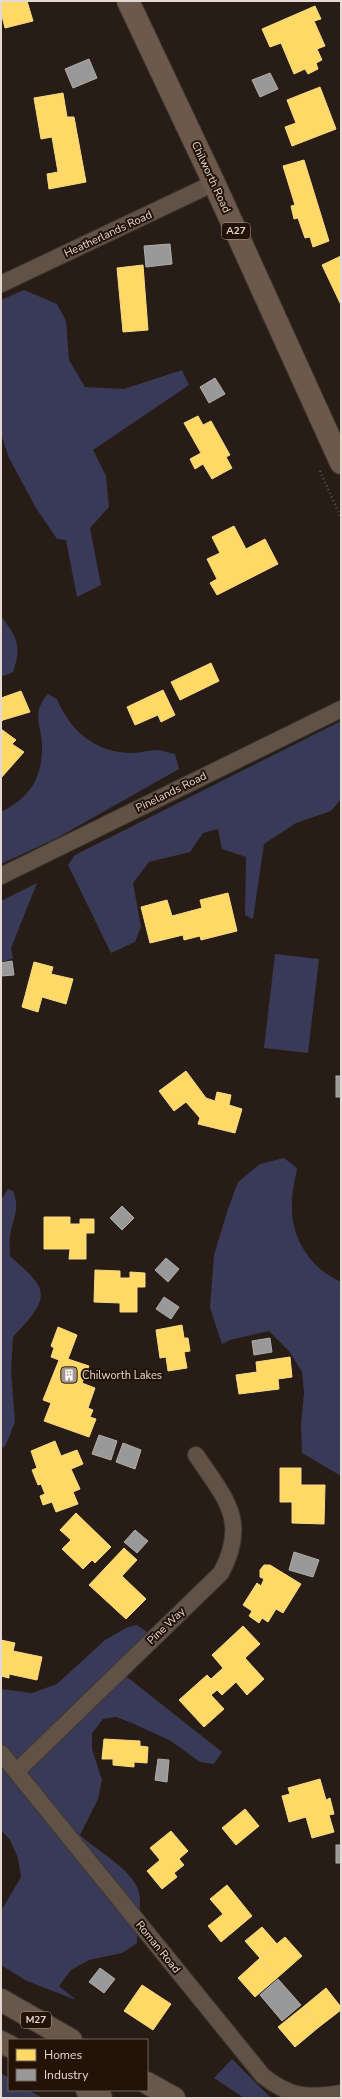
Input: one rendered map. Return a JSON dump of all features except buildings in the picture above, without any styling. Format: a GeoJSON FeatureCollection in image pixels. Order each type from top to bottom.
{"type":"FeatureCollection","features":[{"type":"Feature","properties":{"kind":"highway","name":"M27"},"geometry":{"type":"LineString","coordinates":[[1,2000],[69,2039]]}},
{"type":"Feature","properties":{"kind":"highway"},"geometry":{"type":"LineString","coordinates":[[148,2084],[174,2098]]}},
{"type":"Feature","properties":{"kind":"highway"},"geometry":{"type":"LineString","coordinates":[[89,2091],[101,2098]]}},
{"type":"Feature","properties":{"kind":"main road","name":"Chilworth Road"},"geometry":{"type":"LineString","coordinates":[[128,1],[214,183],[341,463]]}},
{"type":"Feature","properties":{"kind":"street","name":"Heatherlands Road"},"geometry":{"type":"LineString","coordinates":[[1,284],[214,183]]}},
{"type":"Feature","properties":{"kind":"street","name":"Pinelands Road"},"geometry":{"type":"LineString","coordinates":[[1,876],[341,709]]}},
{"type":"Feature","properties":{"kind":"street","name":"Pine Way"},"geometry":{"type":"LineString","coordinates":[[17,1771],[221,1573],[229,1558],[234,1524],[229,1503],[196,1455]]}},
{"type":"Feature","properties":{"kind":"street","name":"Roman Road"},"geometry":{"type":"LineString","coordinates":[[1,1752],[263,2076],[280,2089],[298,2094],[321,2097],[341,2093]]}},
{"type":"Feature","properties":{"kind":"shaded area"},"geometry":{"type":"Polygon","coordinates":[[[24,290],[57,304],[66,321],[69,360],[85,387],[124,389],[182,370],[189,385],[93,450],[106,476],[109,507],[90,528],[101,585],[77,597],[66,540],[57,539],[36,508],[9,458],[1,434],[1,300],[24,290]]]}},
{"type":"Feature","properties":{"kind":"shaded area"},"geometry":{"type":"Polygon","coordinates":[[[1,616],[14,636],[17,655],[13,672],[1,677],[1,616]]]}},
{"type":"Feature","properties":{"kind":"shaded area"},"geometry":{"type":"Polygon","coordinates":[[[48,694],[57,699],[62,711],[77,730],[96,744],[119,752],[135,753],[151,750],[162,750],[175,754],[179,769],[57,838],[1,864],[1,812],[20,800],[27,793],[37,776],[42,755],[42,743],[38,717],[40,706],[48,694]]]}},
{"type":"Feature","properties":{"kind":"shaded area"},"geometry":{"type":"Polygon","coordinates":[[[341,721],[341,799],[331,811],[296,823],[264,844],[253,919],[245,915],[246,857],[222,849],[218,829],[203,833],[190,852],[149,862],[133,883],[141,927],[135,942],[111,953],[68,865],[75,855],[341,721]]]}},
{"type":"Feature","properties":{"kind":"shaded area"},"geometry":{"type":"Polygon","coordinates":[[[37,883],[11,948],[13,958],[1,963],[1,901],[37,883]]]}},
{"type":"Feature","properties":{"kind":"shaded area"},"geometry":{"type":"Polygon","coordinates":[[[275,954],[319,959],[308,1053],[264,1048],[275,954]]]}},
{"type":"Feature","properties":{"kind":"shaded area"},"geometry":{"type":"Polygon","coordinates":[[[284,1158],[297,1168],[293,1190],[292,1216],[298,1239],[311,1260],[320,1269],[341,1282],[341,1476],[302,1453],[301,1425],[304,1393],[302,1372],[289,1351],[269,1331],[230,1340],[222,1344],[210,1308],[214,1255],[238,1182],[260,1164],[284,1158]]]}},
{"type":"Feature","properties":{"kind":"shaded area"},"geometry":{"type":"Polygon","coordinates":[[[8,1189],[13,1191],[16,1204],[11,1230],[10,1256],[33,1278],[40,1289],[41,1297],[35,1312],[13,1337],[11,1371],[15,1422],[5,1447],[1,1448],[1,1200],[8,1189]]]}},
{"type":"Feature","properties":{"kind":"shaded area"},"geometry":{"type":"Polygon","coordinates":[[[137,1625],[147,1632],[117,1669],[222,1752],[214,1764],[200,1762],[171,1741],[116,1717],[103,1719],[92,1733],[92,1749],[102,1780],[98,1799],[80,1835],[123,1869],[130,1877],[136,1885],[139,1893],[140,1910],[137,1943],[122,1953],[89,1960],[71,1970],[59,1986],[76,2000],[27,1981],[1,1965],[1,1911],[21,1877],[18,1858],[10,1840],[1,1830],[1,1689],[32,1693],[57,1684],[105,1640],[128,1627],[137,1625]]]}},
{"type":"Feature","properties":{"kind":"shaded area"},"geometry":{"type":"Polygon","coordinates":[[[232,2059],[269,2096],[274,2098],[244,2098],[214,2078],[232,2059]]]}},
{"type":"Feature","properties":{"kind":"shaded area"},"geometry":{"type":"Polygon","coordinates":[[[1,2073],[8,2077],[8,2091],[30,2091],[43,2098],[1,2098],[1,2073]]]}},
{"type":"Feature","properties":{"kind":"place","name":"Chilworth Lakes"},"geometry":{"type":"Point","coordinates":[69,1375]}}]}
